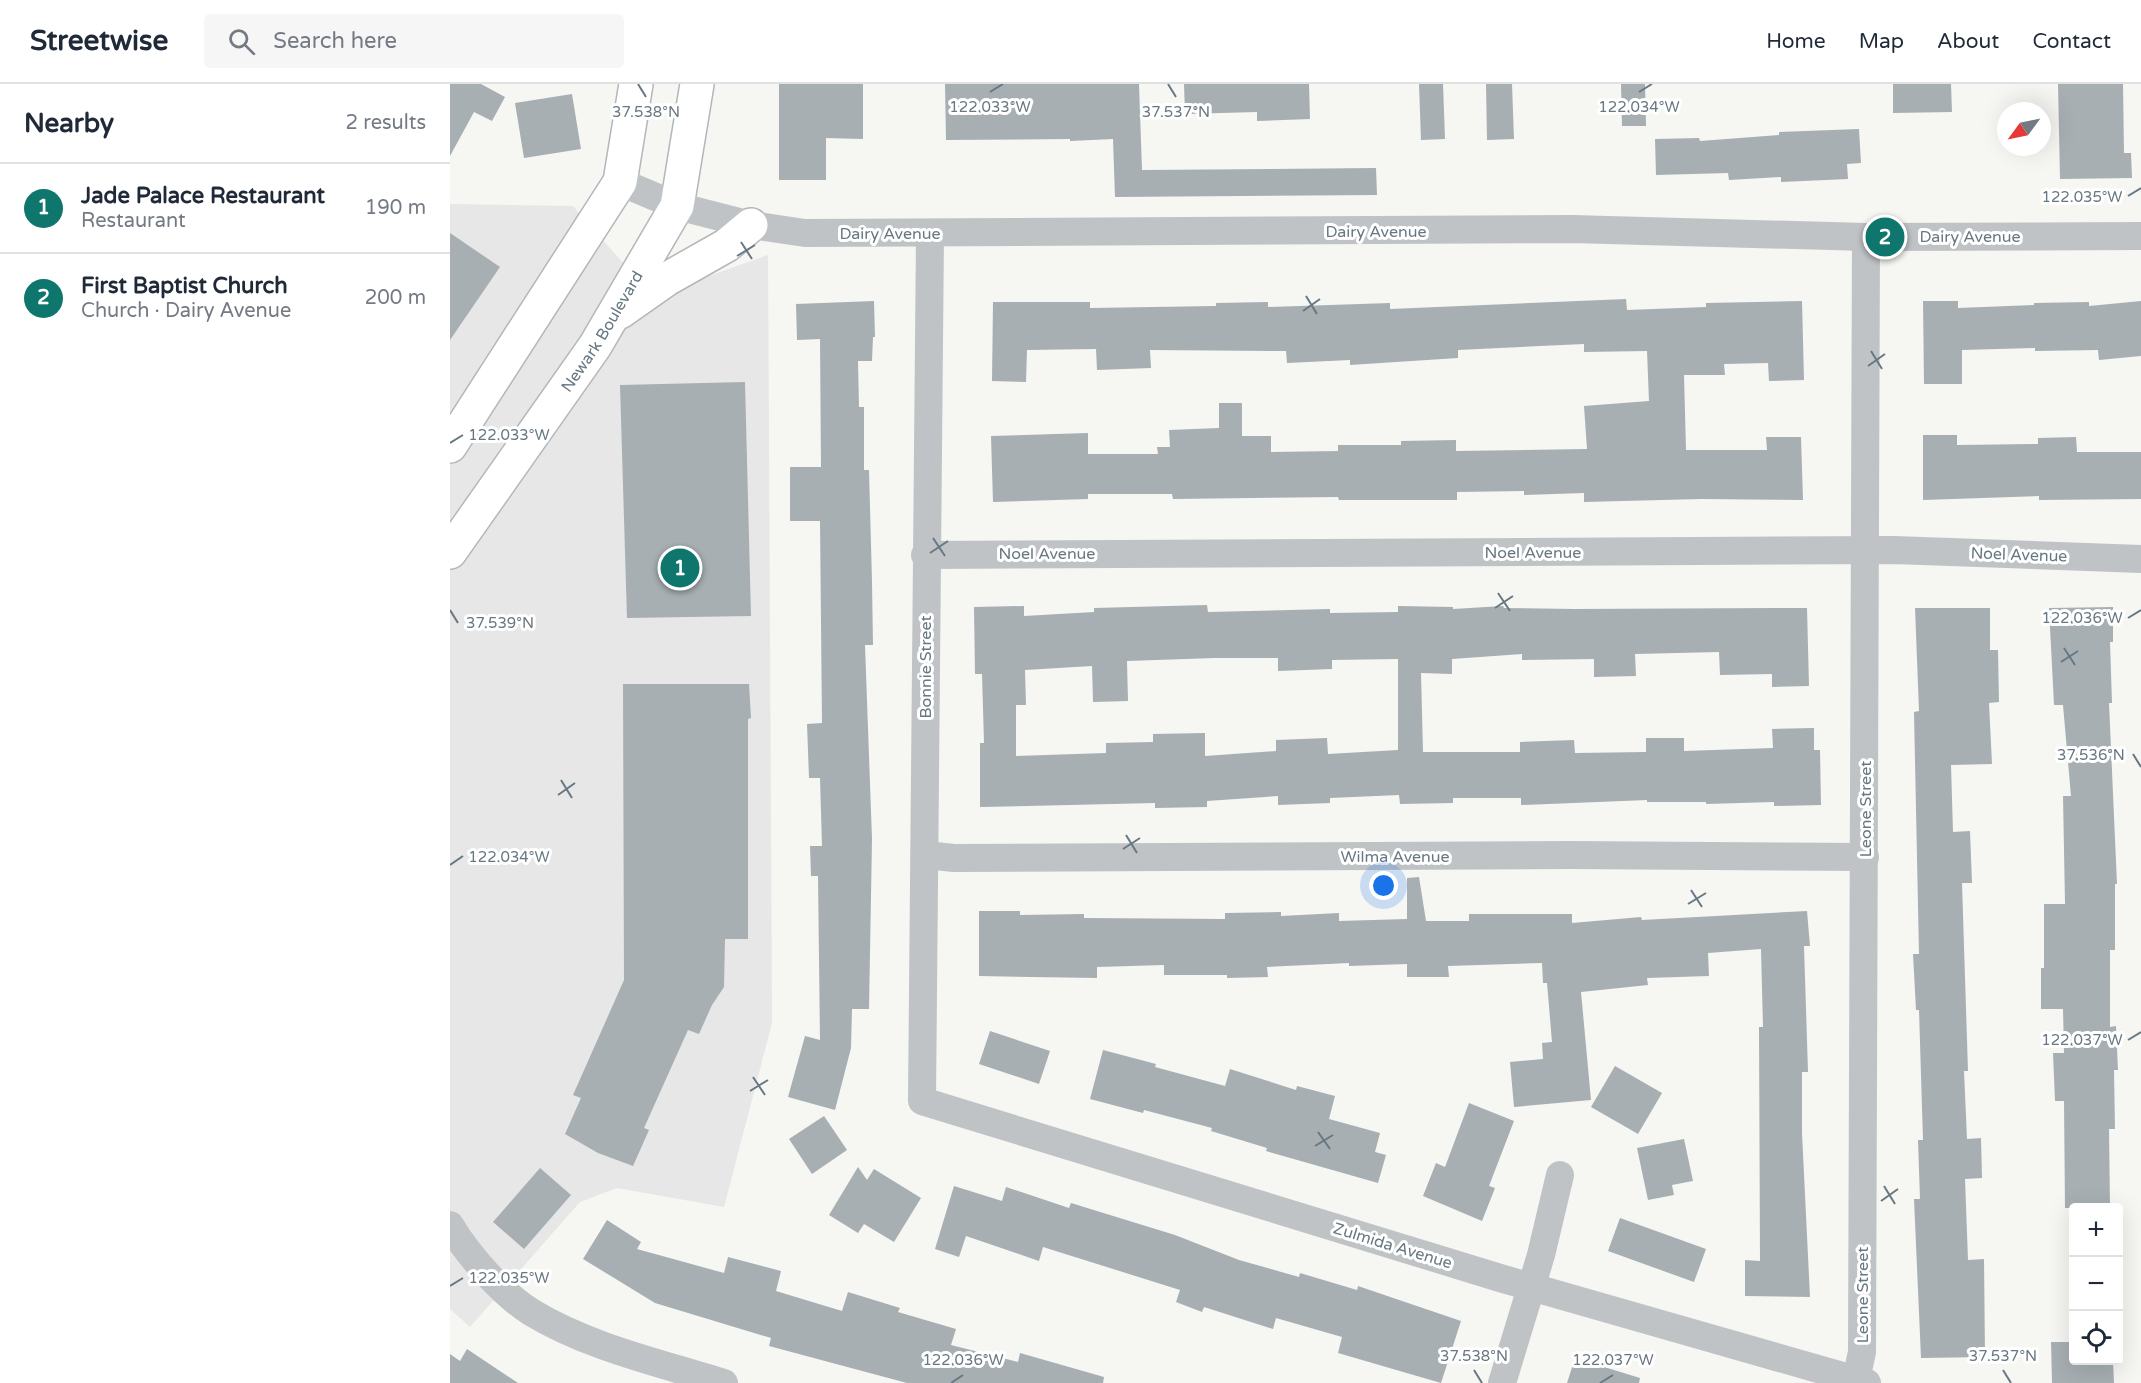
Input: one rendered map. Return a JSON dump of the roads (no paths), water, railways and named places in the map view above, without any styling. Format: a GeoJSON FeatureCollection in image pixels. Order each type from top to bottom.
{"type":"FeatureCollection","features":[{"type":"Feature","properties":{"kind":"main road"},"geometry":{"type":"LineString","coordinates":[[450,446],[620,182],[636,84]]}},
{"type":"Feature","properties":{"kind":"main road","name":"Newark Boulevard"},"geometry":{"type":"LineString","coordinates":[[450,552],[595,346],[677,206],[697,84]]}},
{"type":"Feature","properties":{"kind":"main road"},"geometry":{"type":"LineString","coordinates":[[611,318],[667,279],[727,245],[751,225]]}},
{"type":"Feature","properties":{"kind":"street","name":"Dairy Avenue"},"geometry":{"type":"LineString","coordinates":[[620,182],[677,206],[751,225],[805,233],[1572,230],[1866,237],[2141,236]]}},
{"type":"Feature","properties":{"kind":"street","name":"Bonnie Street"},"geometry":{"type":"LineString","coordinates":[[922,1101],[925,555],[930,233]]}},
{"type":"Feature","properties":{"kind":"street","name":"Leone Street"},"geometry":{"type":"LineString","coordinates":[[1861,1381],[1866,237]]}},
{"type":"Feature","properties":{"kind":"street","name":"Noel Avenue"},"geometry":{"type":"LineString","coordinates":[[925,555],[1865,551],[2141,559]]}},
{"type":"Feature","properties":{"kind":"street","name":"Wilma Avenue"},"geometry":{"type":"LineString","coordinates":[[925,855],[954,858],[1570,855],[1865,857]]}},
{"type":"Feature","properties":{"kind":"street","name":"Zulmida Avenue"},"geometry":{"type":"LineString","coordinates":[[922,1101],[1531,1286],[1861,1381]]}},
{"type":"Feature","properties":{"kind":"street"},"geometry":{"type":"LineString","coordinates":[[1502,1383],[1541,1255],[1560,1175]]}},
{"type":"Feature","properties":{"kind":"street"},"geometry":{"type":"LineString","coordinates":[[454,1245],[529,1311],[547,1321],[597,1342],[724,1383]]}},
{"type":"Feature","properties":{"kind":"place","name":"First Baptist Church"},"geometry":{"type":"Point","coordinates":[1885,237]}},
{"type":"Feature","properties":{"kind":"place","name":"Jade Palace Restaurant"},"geometry":{"type":"Point","coordinates":[680,568]}}]}
